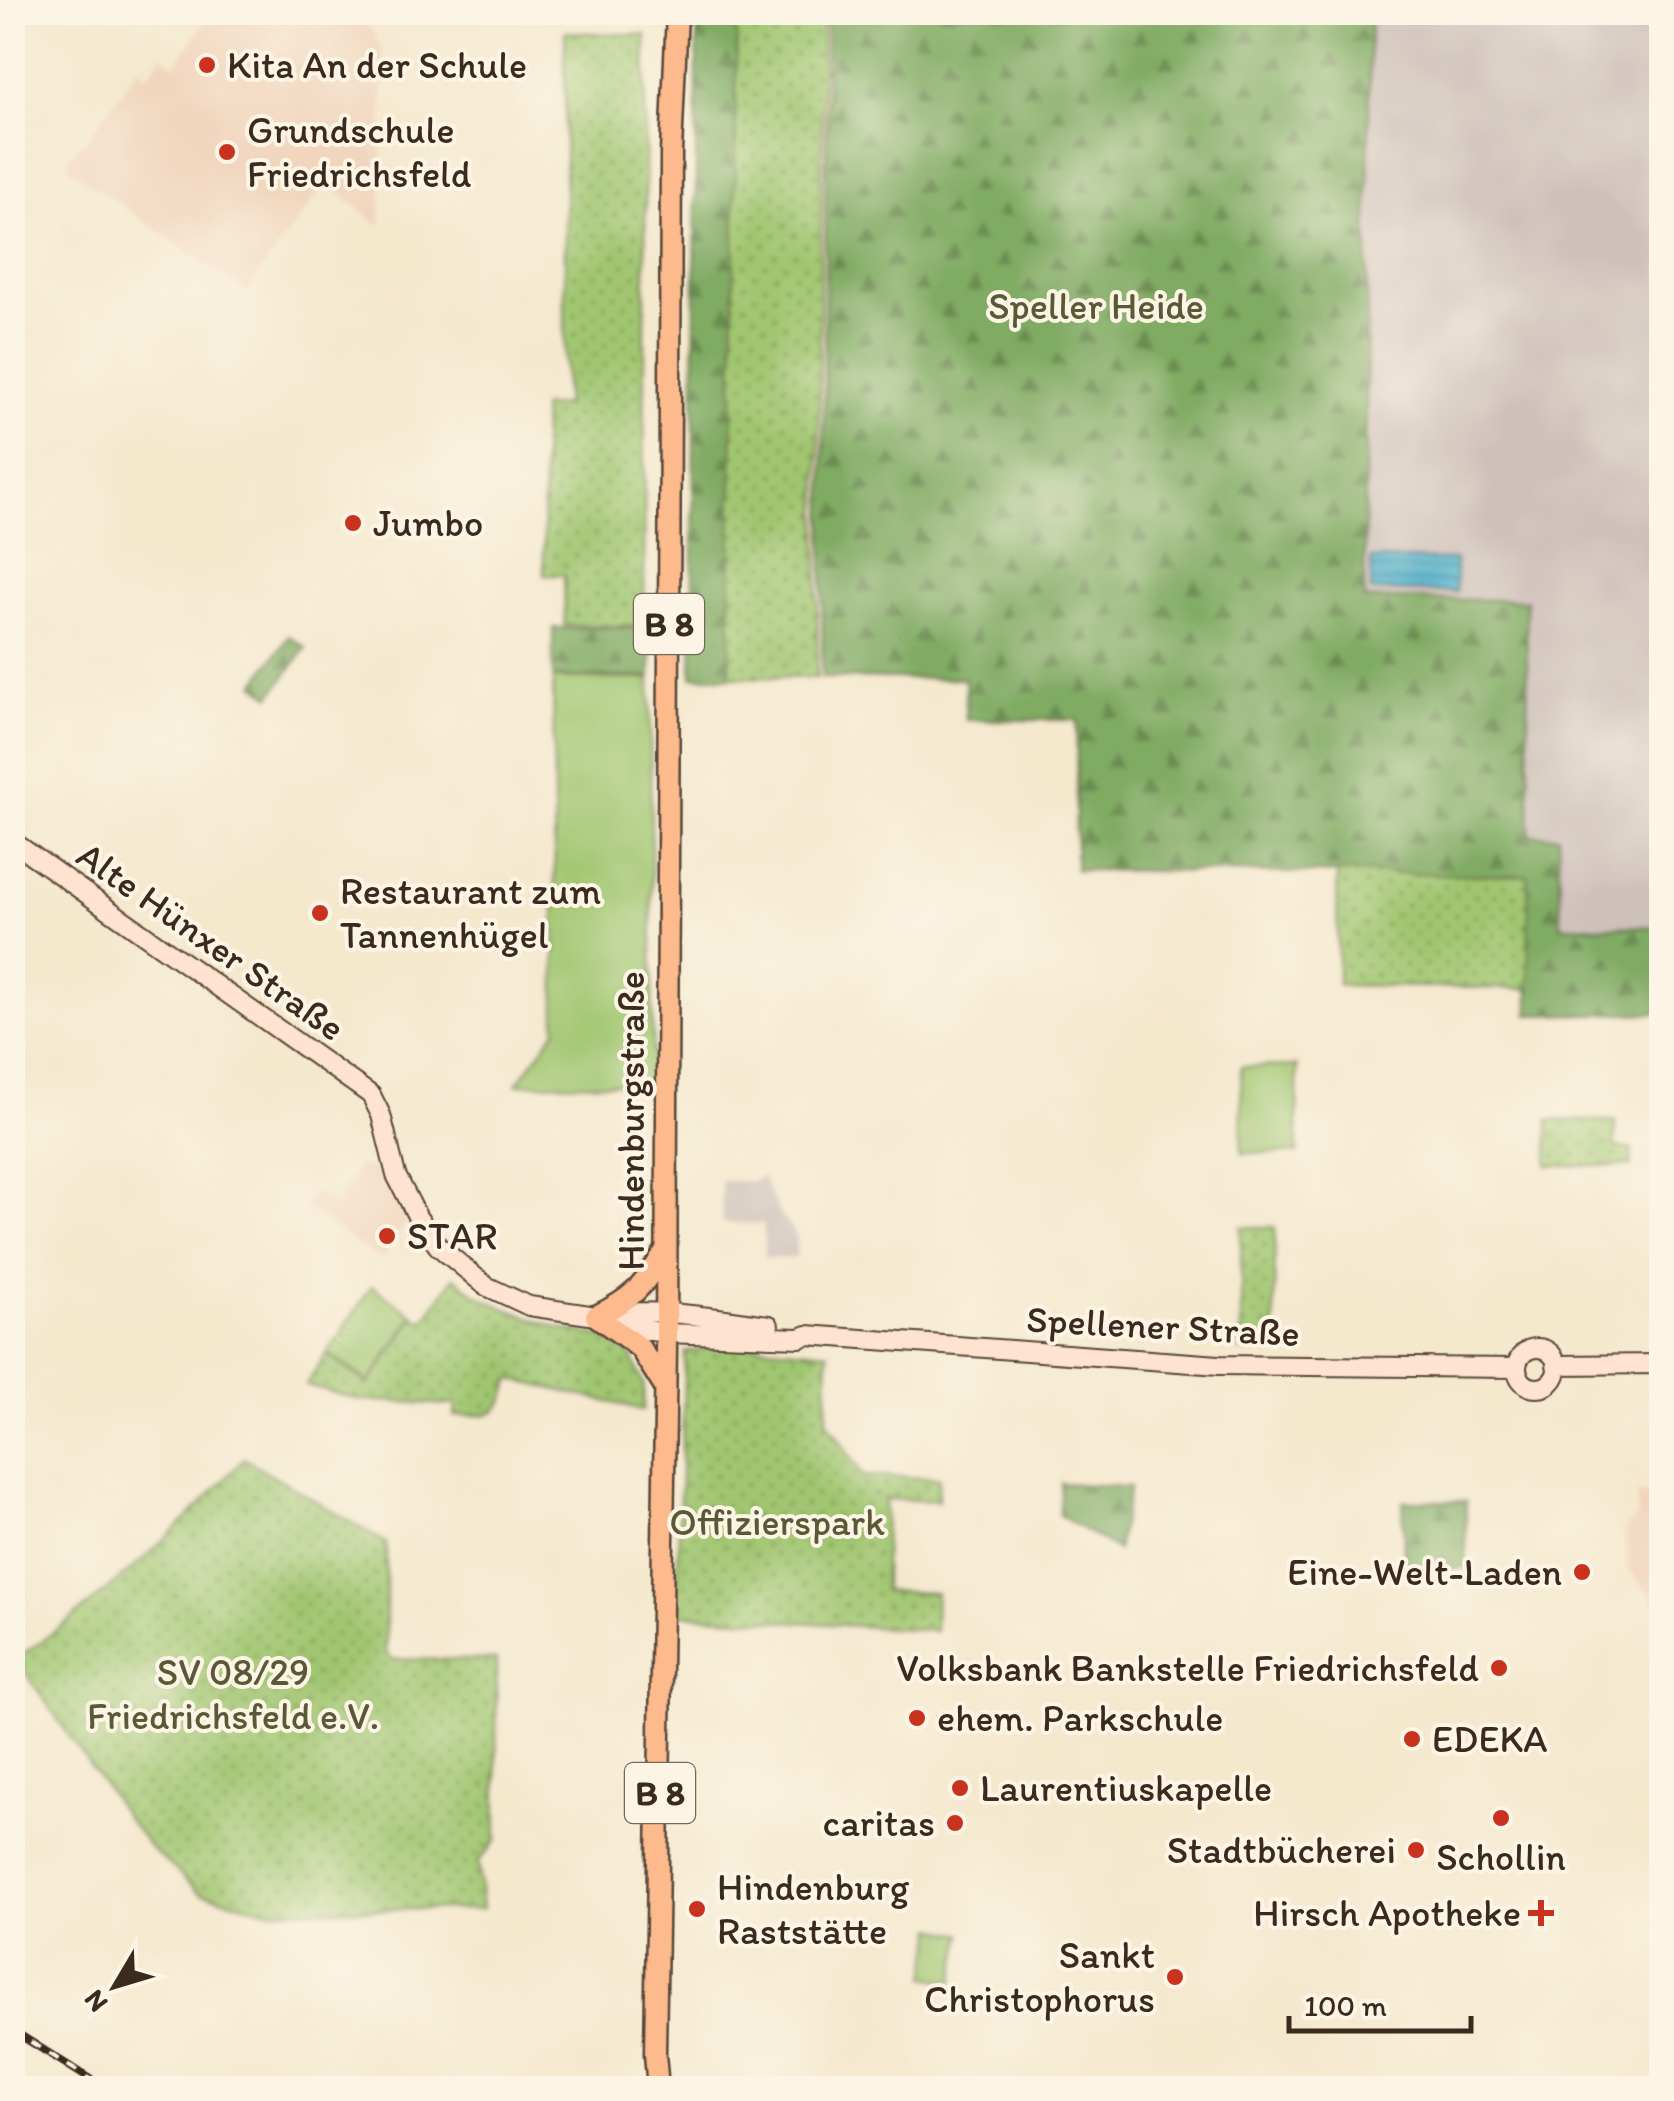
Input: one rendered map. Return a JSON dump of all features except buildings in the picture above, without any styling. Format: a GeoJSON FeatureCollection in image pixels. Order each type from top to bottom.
{"type":"FeatureCollection","features":[{"type":"Feature","properties":{"kind":"main road","name":"Hindenburgstraße"},"geometry":{"type":"LineString","coordinates":[[665,12],[671,153]]}},
{"type":"Feature","properties":{"kind":"main road","name":"Hindenburgstraße"},"geometry":{"type":"LineString","coordinates":[[658,2088],[655,2054],[665,1324],[671,153],[677,12]]}},
{"type":"Feature","properties":{"kind":"main road"},"geometry":{"type":"LineString","coordinates":[[664,1386],[640,1348],[596,1316],[632,1297],[665,1251]]}},
{"type":"Feature","properties":{"kind":"street","name":"Alte Hünxer Straße"},"geometry":{"type":"LineString","coordinates":[[12,841],[371,1095]]}},
{"type":"Feature","properties":{"kind":"street","name":"Spellener Straße"},"geometry":{"type":"LineString","coordinates":[[371,1095],[381,1114],[396,1174],[438,1246],[467,1272],[529,1306],[596,1316],[619,1326],[798,1328],[807,1335],[1218,1365],[1517,1368]]}},
{"type":"Feature","properties":{"kind":"street","name":"Spellener Straße"},"geometry":{"type":"LineString","coordinates":[[1532,1349],[1545,1350],[1556,1365],[1552,1381],[1536,1388],[1524,1384],[1517,1368],[1521,1356],[1532,1349]]}},
{"type":"Feature","properties":{"kind":"street","name":"Spellener Straße"},"geometry":{"type":"LineString","coordinates":[[1556,1365],[1662,1364]]}},
{"type":"Feature","properties":{"kind":"shaded area","name":"Grundschule Friedrichsfeld"},"geometry":{"type":"Polygon","coordinates":[[[211,13],[350,13],[372,30],[383,52],[381,226],[326,182],[246,292],[68,168],[67,160],[78,144],[84,144],[138,68],[148,75],[162,55],[175,65],[211,13]]]}},
{"type":"Feature","properties":{"kind":"shaded area"},"geometry":{"type":"Polygon","coordinates":[[[1370,13],[1661,13],[1661,927],[1560,926],[1558,837],[1530,836],[1526,600],[1364,599],[1370,13]]]}},
{"type":"Feature","properties":{"kind":"shaded area"},"geometry":{"type":"Polygon","coordinates":[[[380,1158],[408,1220],[381,1261],[304,1207],[314,1191],[335,1204],[359,1164],[368,1170],[380,1158]]]}},
{"type":"Feature","properties":{"kind":"shaded area"},"geometry":{"type":"Polygon","coordinates":[[[762,1176],[780,1214],[796,1235],[796,1258],[764,1258],[764,1224],[722,1223],[721,1181],[752,1181],[762,1176]]]}},
{"type":"Feature","properties":{"kind":"shaded area"},"geometry":{"type":"Polygon","coordinates":[[[1661,1483],[1661,1604],[1653,1604],[1652,1596],[1629,1570],[1625,1529],[1637,1517],[1637,1494],[1653,1494],[1661,1483]]]}},
{"type":"Feature","properties":{"kind":"green space"},"geometry":{"type":"Polygon","coordinates":[[[697,13],[737,13],[730,677],[692,677],[697,13]]]}},
{"type":"Feature","properties":{"kind":"green space"},"geometry":{"type":"Polygon","coordinates":[[[737,13],[823,13],[817,678],[730,677],[737,13]]]}},
{"type":"Feature","properties":{"kind":"green space","name":"Speller Heide"},"geometry":{"type":"Polygon","coordinates":[[[827,13],[1370,13],[1364,599],[1526,600],[1530,835],[1558,836],[1561,926],[1661,927],[1661,1013],[1529,1015],[1527,876],[1075,870],[1077,720],[966,720],[965,679],[822,678],[827,13]]]}},
{"type":"Feature","properties":{"kind":"green space"},"geometry":{"type":"Polygon","coordinates":[[[565,32],[646,35],[644,626],[565,625],[564,575],[544,575],[542,407],[565,405],[565,32]]]}},
{"type":"Feature","properties":{"kind":"green space"},"geometry":{"type":"Polygon","coordinates":[[[553,628],[651,628],[651,677],[553,677],[553,628]]]}},
{"type":"Feature","properties":{"kind":"green space"},"geometry":{"type":"Polygon","coordinates":[[[289,636],[306,648],[271,696],[255,684],[289,636]]]}},
{"type":"Feature","properties":{"kind":"green space"},"geometry":{"type":"Polygon","coordinates":[[[553,679],[650,679],[653,1083],[517,1084],[556,1030],[553,679]]]}},
{"type":"Feature","properties":{"kind":"green space"},"geometry":{"type":"Polygon","coordinates":[[[1337,872],[1528,876],[1529,989],[1338,985],[1337,872]]]}},
{"type":"Feature","properties":{"kind":"green space"},"geometry":{"type":"Polygon","coordinates":[[[1297,1066],[1298,1153],[1242,1153],[1241,1067],[1297,1066]]]}},
{"type":"Feature","properties":{"kind":"green space"},"geometry":{"type":"Polygon","coordinates":[[[1548,1120],[1615,1121],[1615,1148],[1632,1149],[1631,1166],[1548,1166],[1548,1120]]]}},
{"type":"Feature","properties":{"kind":"green space"},"geometry":{"type":"Polygon","coordinates":[[[1241,1227],[1275,1227],[1274,1351],[1241,1350],[1241,1227]]]}},
{"type":"Feature","properties":{"kind":"green space"},"geometry":{"type":"Polygon","coordinates":[[[454,1277],[477,1295],[504,1308],[559,1328],[603,1337],[631,1355],[644,1384],[643,1410],[510,1379],[499,1407],[486,1414],[467,1416],[455,1416],[456,1405],[359,1400],[306,1385],[326,1355],[369,1384],[415,1317],[424,1321],[454,1277]]]}},
{"type":"Feature","properties":{"kind":"green space"},"geometry":{"type":"Polygon","coordinates":[[[372,1286],[414,1315],[369,1382],[327,1353],[372,1286]]]}},
{"type":"Feature","properties":{"kind":"green space","name":"Offizierspark"},"geometry":{"type":"Polygon","coordinates":[[[734,1344],[828,1352],[827,1420],[863,1476],[939,1478],[938,1501],[885,1499],[884,1591],[936,1593],[935,1631],[676,1614],[685,1352],[734,1344]]]}},
{"type":"Feature","properties":{"kind":"green space","name":"SV 08/29 Friedrichsfeld e.V."},"geometry":{"type":"Polygon","coordinates":[[[244,1458],[386,1543],[386,1652],[391,1659],[496,1660],[497,1839],[478,1862],[482,1909],[269,1910],[201,1893],[150,1847],[125,1816],[16,1659],[136,1566],[244,1458]]]}},
{"type":"Feature","properties":{"kind":"green space"},"geometry":{"type":"Polygon","coordinates":[[[1061,1483],[1130,1487],[1117,1550],[1059,1515],[1061,1483]]]}},
{"type":"Feature","properties":{"kind":"green space"},"geometry":{"type":"Polygon","coordinates":[[[1403,1501],[1466,1501],[1466,1568],[1404,1569],[1403,1501]]]}},
{"type":"Feature","properties":{"kind":"green space"},"geometry":{"type":"Polygon","coordinates":[[[935,1928],[963,1934],[953,1982],[926,1977],[935,1928]]]}},
{"type":"Feature","properties":{"kind":"water"},"geometry":{"type":"Polygon","coordinates":[[[1371,559],[1456,560],[1456,592],[1371,591],[1371,559]]]}},
{"type":"Feature","properties":{"kind":"railway"},"geometry":{"type":"LineString","coordinates":[[12,2030],[104,2088]]}},
{"type":"Feature","properties":{"kind":"place","name":"Kita An der Schule"},"geometry":{"type":"Point","coordinates":[207,65]}},
{"type":"Feature","properties":{"kind":"place","name":"Grundschule Friedrichsfeld"},"geometry":{"type":"Point","coordinates":[227,152]}},
{"type":"Feature","properties":{"kind":"place","name":"Jumbo"},"geometry":{"type":"Point","coordinates":[353,523]}},
{"type":"Feature","properties":{"kind":"place","name":"Restaurant zum Tannenhügel"},"geometry":{"type":"Point","coordinates":[320,913]}},
{"type":"Feature","properties":{"kind":"place","name":"STAR"},"geometry":{"type":"Point","coordinates":[387,1236]}},
{"type":"Feature","properties":{"kind":"place","name":"Eine-Welt-Laden"},"geometry":{"type":"Point","coordinates":[1582,1572]}},
{"type":"Feature","properties":{"kind":"place","name":"Volksbank Bankstelle Friedrichsfeld"},"geometry":{"type":"Point","coordinates":[1499,1668]}},
{"type":"Feature","properties":{"kind":"place","name":"ehem. Parkschule"},"geometry":{"type":"Point","coordinates":[917,1718]}},
{"type":"Feature","properties":{"kind":"place","name":"EDEKA"},"geometry":{"type":"Point","coordinates":[1412,1739]}},
{"type":"Feature","properties":{"kind":"place","name":"Laurentiuskapelle"},"geometry":{"type":"Point","coordinates":[960,1788]}},
{"type":"Feature","properties":{"kind":"place","name":"Schollin"},"geometry":{"type":"Point","coordinates":[1501,1818]}},
{"type":"Feature","properties":{"kind":"place","name":"caritas"},"geometry":{"type":"Point","coordinates":[955,1823]}},
{"type":"Feature","properties":{"kind":"place","name":"Stadtbücherei"},"geometry":{"type":"Point","coordinates":[1416,1850]}},
{"type":"Feature","properties":{"kind":"place","name":"Hindenburg Raststätte"},"geometry":{"type":"Point","coordinates":[697,1909]}},
{"type":"Feature","properties":{"kind":"place","name":"Hirsch Apotheke"},"geometry":{"type":"Point","coordinates":[1541,1913]}},
{"type":"Feature","properties":{"kind":"place","name":"Sankt Christophorus"},"geometry":{"type":"Point","coordinates":[1175,1977]}}]}
